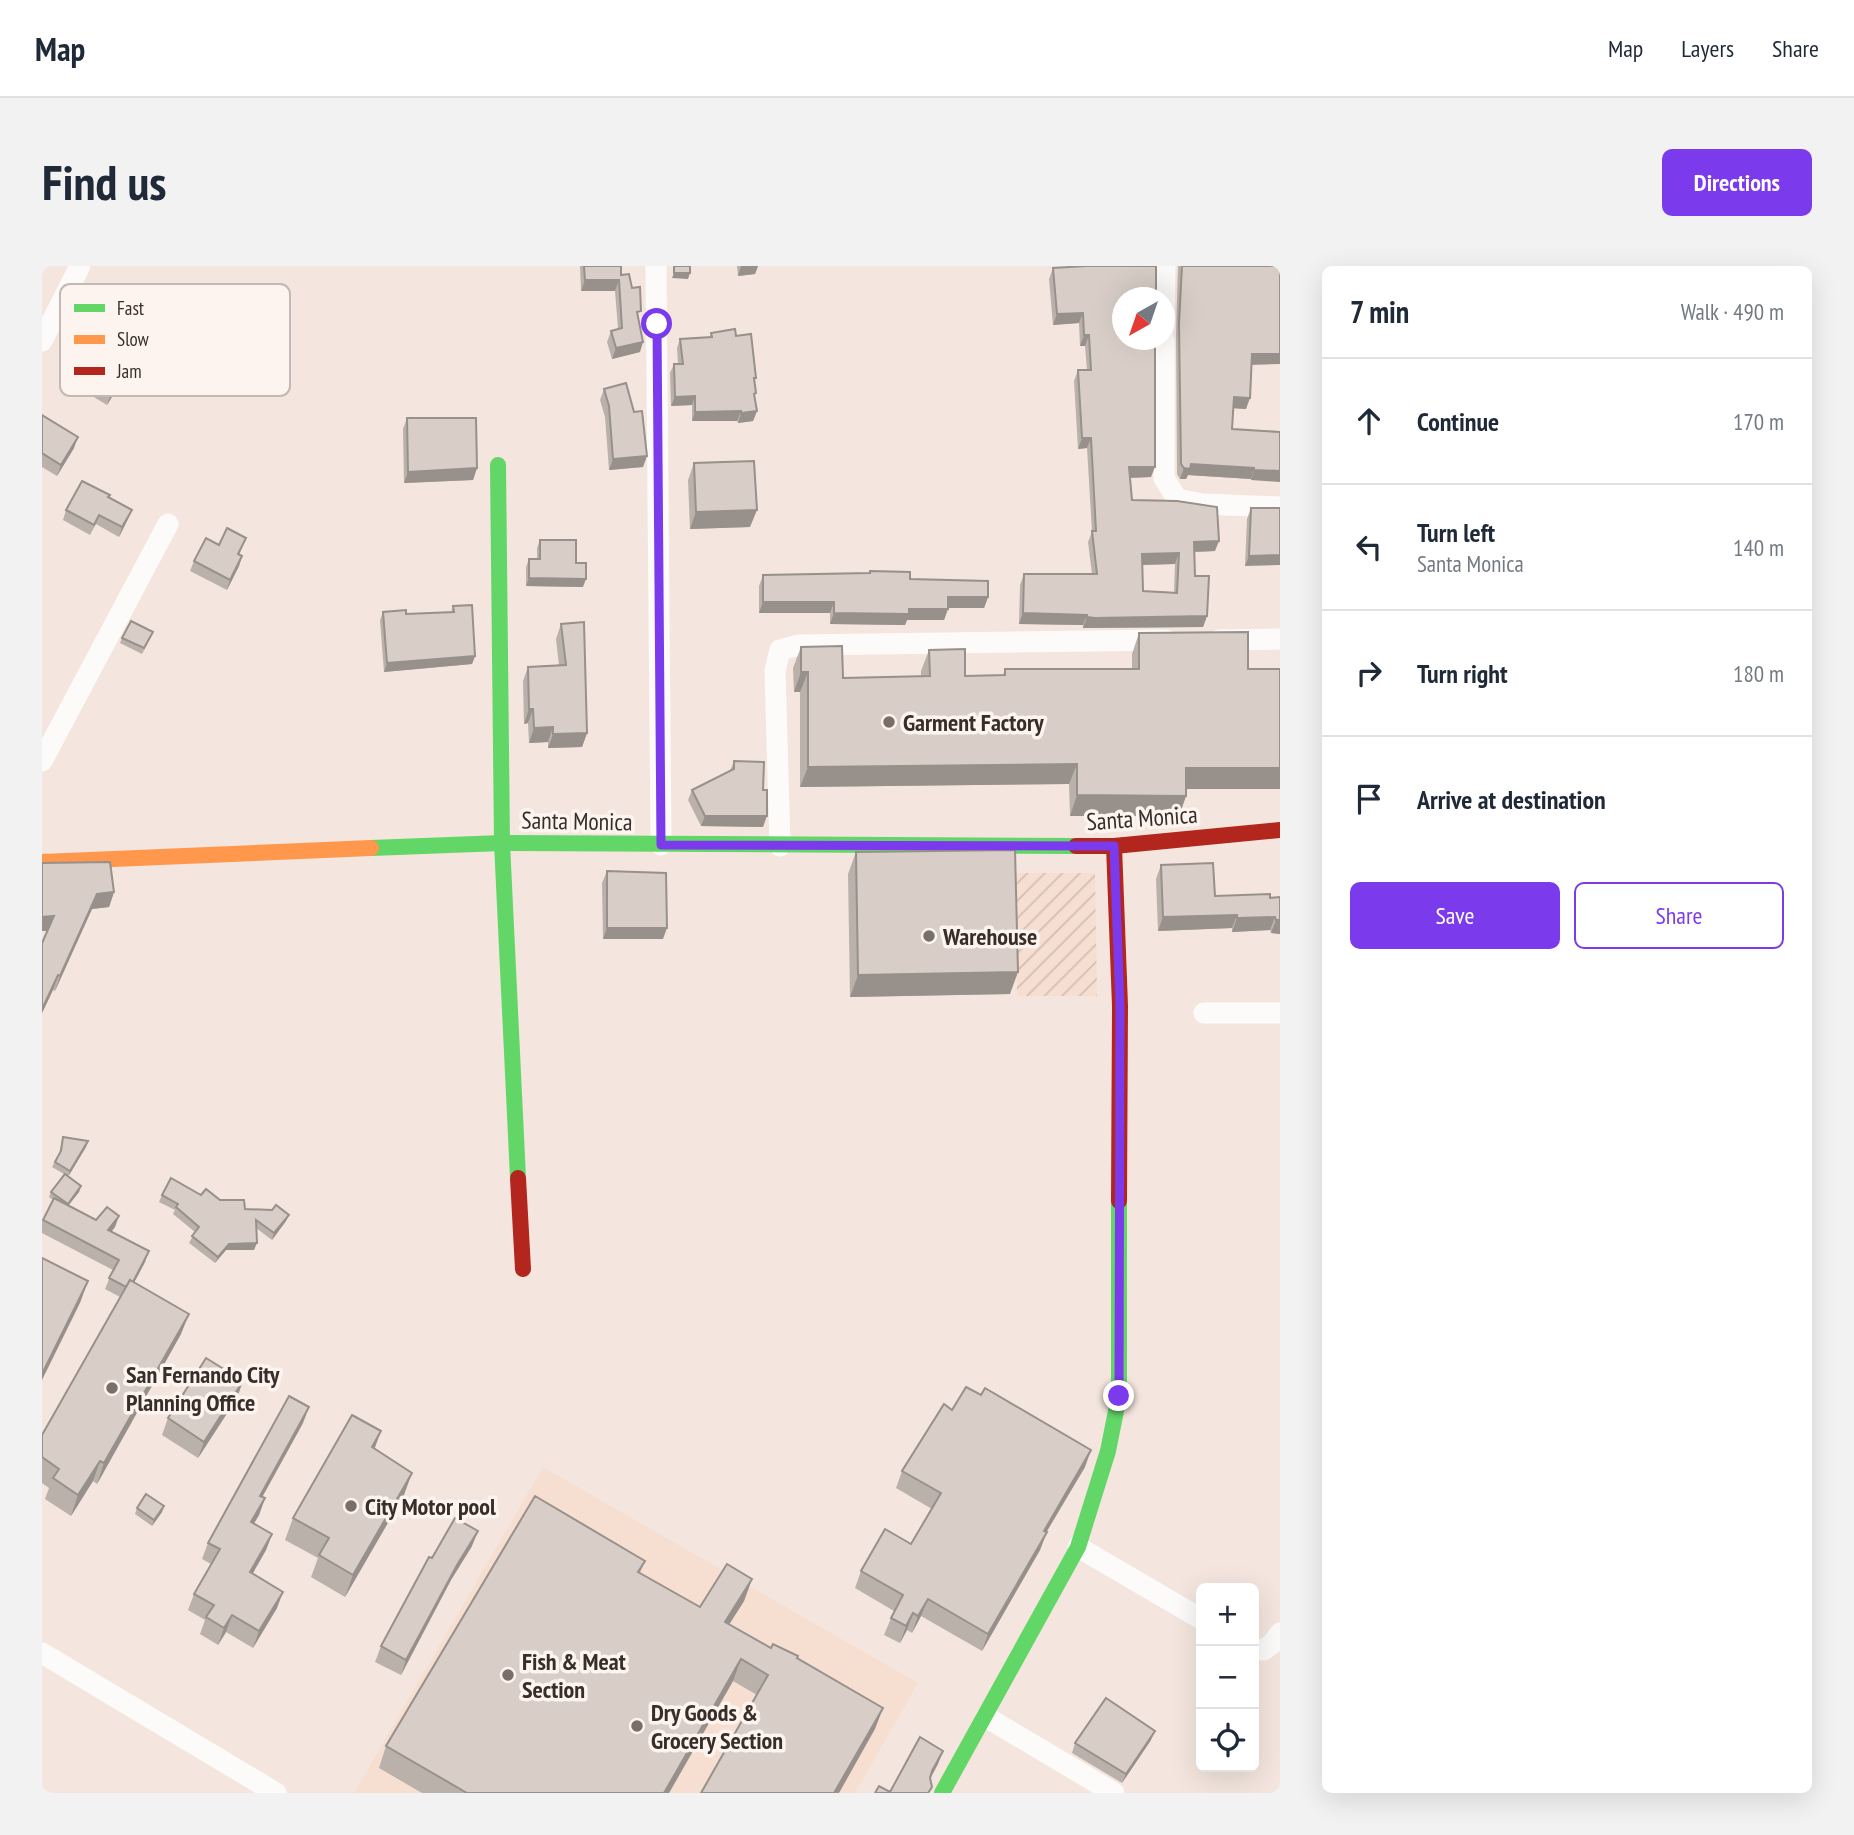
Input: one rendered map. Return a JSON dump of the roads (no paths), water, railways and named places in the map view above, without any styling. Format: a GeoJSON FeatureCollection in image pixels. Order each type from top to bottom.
{"type":"FeatureCollection","features":[{"type":"Feature","properties":{"kind":"street"},"geometry":{"type":"LineString","coordinates":[[71,284],[80,266]]}},
{"type":"Feature","properties":{"kind":"street"},"geometry":{"type":"LineString","coordinates":[[656,266],[661,845]]}},
{"type":"Feature","properties":{"kind":"street"},"geometry":{"type":"LineString","coordinates":[[1165,266],[1165,287]]}},
{"type":"Feature","properties":{"kind":"street"},"geometry":{"type":"LineString","coordinates":[[42,341],[60,305]]}},
{"type":"Feature","properties":{"kind":"street"},"geometry":{"type":"LineString","coordinates":[[1164,350],[1164,478],[1177,499],[1202,504],[1280,507]]}},
{"type":"Feature","properties":{"kind":"street"},"geometry":{"type":"LineString","coordinates":[[498,465],[502,843],[523,1269]]}},
{"type":"Feature","properties":{"kind":"street"},"geometry":{"type":"LineString","coordinates":[[42,761],[167,524]]}},
{"type":"Feature","properties":{"kind":"street"},"geometry":{"type":"LineString","coordinates":[[780,845],[775,671],[780,650],[799,645],[1280,639]]}},
{"type":"Feature","properties":{"kind":"street","name":"Santa Monica"},"geometry":{"type":"LineString","coordinates":[[42,862],[502,843],[1114,846],[1280,830]]}},
{"type":"Feature","properties":{"kind":"street"},"geometry":{"type":"LineString","coordinates":[[942,1793],[1078,1547],[1108,1451],[1119,1396],[1120,1006],[1114,846]]}},
{"type":"Feature","properties":{"kind":"street"},"geometry":{"type":"LineString","coordinates":[[1204,1013],[1280,1013]]}},
{"type":"Feature","properties":{"kind":"street"},"geometry":{"type":"LineString","coordinates":[[1078,1547],[1196,1616]]}},
{"type":"Feature","properties":{"kind":"street"},"geometry":{"type":"LineString","coordinates":[[1259,1650],[1264,1650],[1273,1643],[1280,1633]]}},
{"type":"Feature","properties":{"kind":"street"},"geometry":{"type":"LineString","coordinates":[[42,1653],[276,1793]]}},
{"type":"Feature","properties":{"kind":"street"},"geometry":{"type":"LineString","coordinates":[[986,1717],[1114,1793]]}},
{"type":"Feature","properties":{"kind":"place","name":"Garment Factory"},"geometry":{"type":"Point","coordinates":[889,722]}},
{"type":"Feature","properties":{"kind":"place","name":"Warehouse"},"geometry":{"type":"Point","coordinates":[929,936]}},
{"type":"Feature","properties":{"kind":"place","name":"San Fernando City Planning Office"},"geometry":{"type":"Point","coordinates":[112,1388]}},
{"type":"Feature","properties":{"kind":"place","name":"City Motor pool"},"geometry":{"type":"Point","coordinates":[351,1506]}},
{"type":"Feature","properties":{"kind":"place","name":"Fish & Meat Section"},"geometry":{"type":"Point","coordinates":[508,1675]}},
{"type":"Feature","properties":{"kind":"place","name":"Dry Goods & Grocery Section"},"geometry":{"type":"Point","coordinates":[637,1726]}}]}
